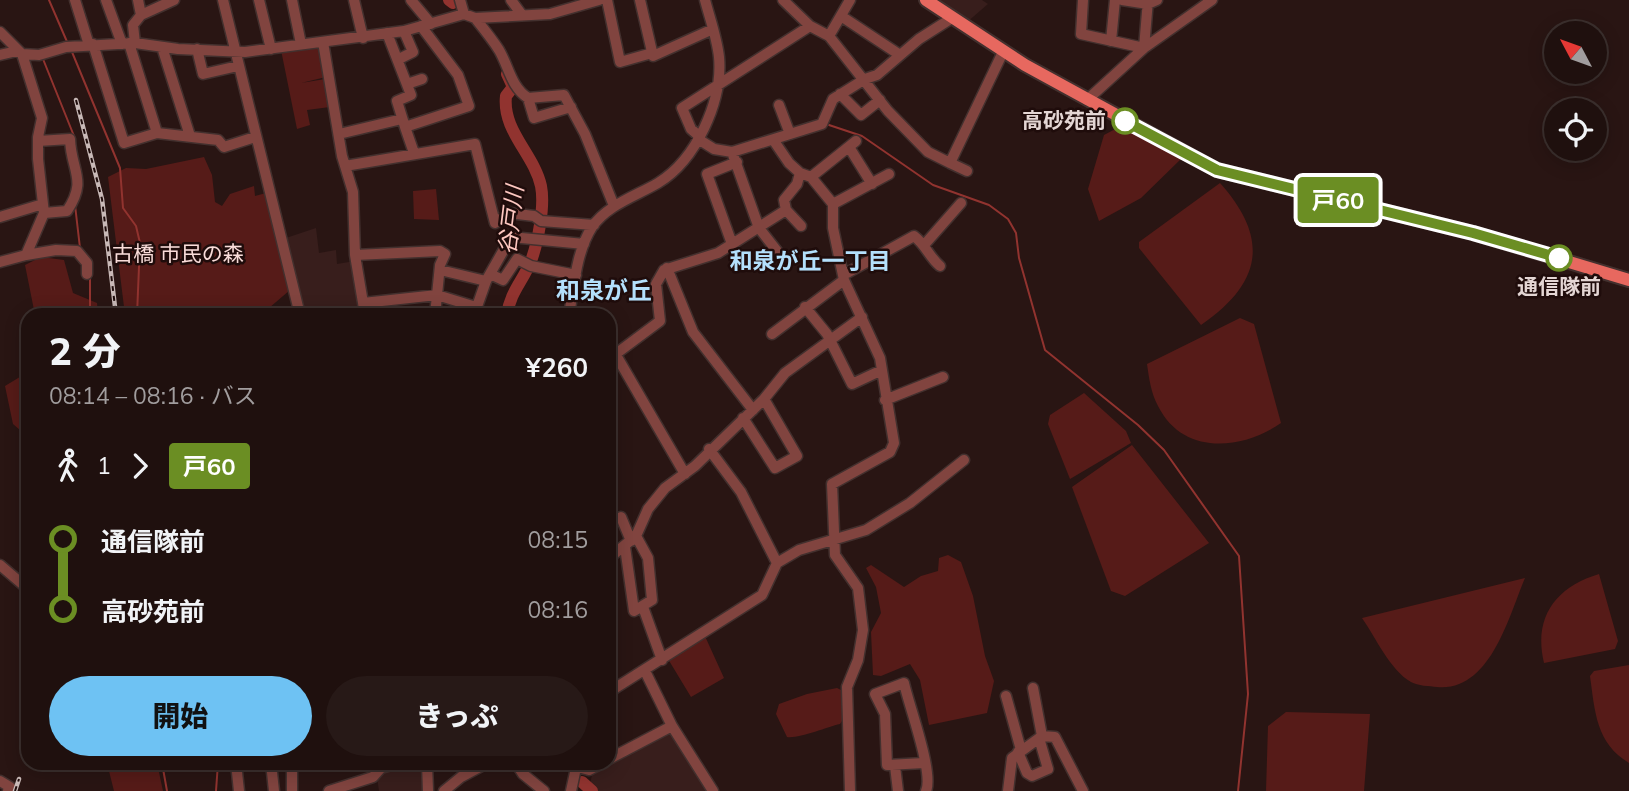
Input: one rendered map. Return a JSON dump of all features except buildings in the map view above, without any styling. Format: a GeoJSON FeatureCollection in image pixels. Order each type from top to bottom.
{"type":"FeatureCollection","features":[{"type":"Feature","properties":{"kind":"main road"},"geometry":{"type":"LineString","coordinates":[[926,0],[1003,52],[1217,170],[1473,233],[1629,280]]}},
{"type":"Feature","properties":{"kind":"street"},"geometry":{"type":"LineString","coordinates":[[75,0],[124,143],[157,134],[218,140],[224,147],[255,137]]}},
{"type":"Feature","properties":{"kind":"street"},"geometry":{"type":"LineString","coordinates":[[106,0],[129,43],[157,134]]}},
{"type":"Feature","properties":{"kind":"street"},"geometry":{"type":"LineString","coordinates":[[138,0],[141,15]]}},
{"type":"Feature","properties":{"kind":"street"},"geometry":{"type":"LineString","coordinates":[[129,43],[133,25],[141,15],[174,0]]}},
{"type":"Feature","properties":{"kind":"street"},"geometry":{"type":"LineString","coordinates":[[223,0],[298,308]]}},
{"type":"Feature","properties":{"kind":"street"},"geometry":{"type":"LineString","coordinates":[[259,0],[271,49]]}},
{"type":"Feature","properties":{"kind":"street"},"geometry":{"type":"LineString","coordinates":[[292,0],[301,44]]}},
{"type":"Feature","properties":{"kind":"street"},"geometry":{"type":"LineString","coordinates":[[354,0],[363,38]]}},
{"type":"Feature","properties":{"kind":"street"},"geometry":{"type":"LineString","coordinates":[[338,134],[404,123],[469,106],[458,75],[411,0]]}},
{"type":"Feature","properties":{"kind":"street"},"geometry":{"type":"LineString","coordinates":[[460,0],[464,14]]}},
{"type":"Feature","properties":{"kind":"street"},"geometry":{"type":"LineString","coordinates":[[511,0],[522,15]]}},
{"type":"Feature","properties":{"kind":"street"},"geometry":{"type":"LineString","coordinates":[[0,55],[19,52],[39,55],[91,45],[129,43],[235,51],[271,49],[404,31],[464,14],[475,18],[550,14],[599,0]]}},
{"type":"Feature","properties":{"kind":"street"},"geometry":{"type":"LineString","coordinates":[[607,0],[620,62],[652,53],[653,56],[713,29]]}},
{"type":"Feature","properties":{"kind":"street"},"geometry":{"type":"LineString","coordinates":[[640,0],[652,53]]}},
{"type":"Feature","properties":{"kind":"street"},"geometry":{"type":"LineString","coordinates":[[570,308],[584,244],[594,225],[614,206],[668,176],[698,137],[714,101],[719,55],[705,0]]}},
{"type":"Feature","properties":{"kind":"street"},"geometry":{"type":"LineString","coordinates":[[783,0],[810,26],[829,36],[880,100],[928,152],[967,171]]}},
{"type":"Feature","properties":{"kind":"street"},"geometry":{"type":"LineString","coordinates":[[829,36],[850,0]]}},
{"type":"Feature","properties":{"kind":"street"},"geometry":{"type":"LineString","coordinates":[[1083,0],[1081,34],[1144,48]]}},
{"type":"Feature","properties":{"kind":"street"},"geometry":{"type":"LineString","coordinates":[[1111,41],[1115,0]]}},
{"type":"Feature","properties":{"kind":"street"},"geometry":{"type":"LineString","coordinates":[[1122,0],[1151,1],[1144,48]]}},
{"type":"Feature","properties":{"kind":"street"},"geometry":{"type":"LineString","coordinates":[[1087,100],[1144,48],[1212,0]]}},
{"type":"Feature","properties":{"kind":"street"},"geometry":{"type":"LineString","coordinates":[[841,16],[900,55]]}},
{"type":"Feature","properties":{"kind":"street"},"geometry":{"type":"LineString","coordinates":[[475,18],[499,50],[515,85],[528,98],[534,118],[571,107]]}},
{"type":"Feature","properties":{"kind":"street"},"geometry":{"type":"LineString","coordinates":[[732,244],[707,174],[735,157],[822,124],[830,103],[840,94],[877,75],[952,18]]}},
{"type":"Feature","properties":{"kind":"street"},"geometry":{"type":"LineString","coordinates":[[777,251],[759,225],[735,157],[714,149],[698,137],[691,129],[682,108],[810,26]]}},
{"type":"Feature","properties":{"kind":"street"},"geometry":{"type":"LineString","coordinates":[[398,59],[413,52],[404,31]]}},
{"type":"Feature","properties":{"kind":"street"},"geometry":{"type":"LineString","coordinates":[[0,32],[19,52],[40,103],[42,118],[38,141],[44,209],[26,255]]}},
{"type":"Feature","properties":{"kind":"street"},"geometry":{"type":"LineString","coordinates":[[387,33],[411,95],[397,101],[414,153]]}},
{"type":"Feature","properties":{"kind":"street"},"geometry":{"type":"LineString","coordinates":[[323,42],[338,134],[353,192],[355,255],[364,308]]}},
{"type":"Feature","properties":{"kind":"street"},"geometry":{"type":"LineString","coordinates":[[162,47],[190,136]]}},
{"type":"Feature","properties":{"kind":"street"},"geometry":{"type":"LineString","coordinates":[[197,49],[203,74],[238,66]]}},
{"type":"Feature","properties":{"kind":"street"},"geometry":{"type":"LineString","coordinates":[[950,163],[1003,52]]}},
{"type":"Feature","properties":{"kind":"street"},"geometry":{"type":"LineString","coordinates":[[407,84],[422,79]]}},
{"type":"Feature","properties":{"kind":"street"},"geometry":{"type":"LineString","coordinates":[[840,94],[861,116],[880,100]]}},
{"type":"Feature","properties":{"kind":"street"},"geometry":{"type":"LineString","coordinates":[[528,98],[564,95],[614,206]]}},
{"type":"Feature","properties":{"kind":"street"},"geometry":{"type":"LineString","coordinates":[[779,105],[790,134]]}},
{"type":"Feature","properties":{"kind":"street"},"geometry":{"type":"LineString","coordinates":[[0,217],[44,209],[67,211],[77,196],[80,183],[70,139],[38,141]]}},
{"type":"Feature","properties":{"kind":"street"},"geometry":{"type":"LineString","coordinates":[[774,141],[800,173],[811,177],[833,204],[833,228],[844,277],[880,358],[893,447],[832,484],[838,562],[860,595],[863,630],[858,660],[847,687],[850,791]]}},
{"type":"Feature","properties":{"kind":"street"},"geometry":{"type":"LineString","coordinates":[[345,166],[475,144],[483,166],[495,223],[509,213],[594,225]]}},
{"type":"Feature","properties":{"kind":"street"},"geometry":{"type":"LineString","coordinates":[[811,177],[852,144],[872,184]]}},
{"type":"Feature","properties":{"kind":"street"},"geometry":{"type":"LineString","coordinates":[[800,173],[797,184],[784,200],[786,210],[800,226]]}},
{"type":"Feature","properties":{"kind":"street"},"geometry":{"type":"LineString","coordinates":[[833,204],[889,174]]}},
{"type":"Feature","properties":{"kind":"street"},"geometry":{"type":"LineString","coordinates":[[925,244],[961,203]]}},
{"type":"Feature","properties":{"kind":"street"},"geometry":{"type":"LineString","coordinates":[[616,355],[660,321],[656,281],[667,268],[718,253],[786,210]]}},
{"type":"Feature","properties":{"kind":"street"},"geometry":{"type":"LineString","coordinates":[[772,334],[844,277],[914,236],[925,244],[932,259],[940,266]]}},
{"type":"Feature","properties":{"kind":"street"},"geometry":{"type":"LineString","coordinates":[[476,308],[488,277],[511,237],[584,244]]}},
{"type":"Feature","properties":{"kind":"street"},"geometry":{"type":"LineString","coordinates":[[0,262],[56,250],[77,251],[87,263],[87,274]]}},
{"type":"Feature","properties":{"kind":"street"},"geometry":{"type":"LineString","coordinates":[[355,255],[440,251],[445,254],[440,270],[436,308]]}},
{"type":"Feature","properties":{"kind":"street"},"geometry":{"type":"LineString","coordinates":[[440,270],[503,280],[517,259],[530,265],[576,275]]}},
{"type":"Feature","properties":{"kind":"street"},"geometry":{"type":"LineString","coordinates":[[667,268],[693,332],[753,410]]}},
{"type":"Feature","properties":{"kind":"street"},"geometry":{"type":"LineString","coordinates":[[363,303],[437,295],[468,308]]}},
{"type":"Feature","properties":{"kind":"street"},"geometry":{"type":"LineString","coordinates":[[805,307],[829,338],[852,384],[882,370]]}},
{"type":"Feature","properties":{"kind":"street"},"geometry":{"type":"LineString","coordinates":[[616,553],[631,541],[655,498],[685,474],[753,410],[785,373],[829,338],[862,317]]}},
{"type":"Feature","properties":{"kind":"street"},"geometry":{"type":"LineString","coordinates":[[616,362],[685,474]]}},
{"type":"Feature","properties":{"kind":"street"},"geometry":{"type":"LineString","coordinates":[[885,400],[943,377]]}},
{"type":"Feature","properties":{"kind":"street"},"geometry":{"type":"LineString","coordinates":[[743,418],[775,468],[797,456],[764,399]]}},
{"type":"Feature","properties":{"kind":"street"},"geometry":{"type":"LineString","coordinates":[[709,449],[741,492],[777,563]]}},
{"type":"Feature","properties":{"kind":"street"},"geometry":{"type":"LineString","coordinates":[[616,688],[762,595],[777,563],[799,550],[855,536],[902,508],[964,460]]}},
{"type":"Feature","properties":{"kind":"street"},"geometry":{"type":"LineString","coordinates":[[621,517],[631,541],[634,611],[652,600],[648,558],[631,541]]}},
{"type":"Feature","properties":{"kind":"street"},"geometry":{"type":"LineString","coordinates":[[0,565],[21,583]]}},
{"type":"Feature","properties":{"kind":"street"},"geometry":{"type":"LineString","coordinates":[[643,607],[662,660]]}},
{"type":"Feature","properties":{"kind":"street"},"geometry":{"type":"LineString","coordinates":[[645,671],[673,726],[713,791]]}},
{"type":"Feature","properties":{"kind":"street"},"geometry":{"type":"LineString","coordinates":[[924,763],[887,765],[885,714],[875,694],[904,683],[924,763],[929,785],[926,791]]}},
{"type":"Feature","properties":{"kind":"street"},"geometry":{"type":"LineString","coordinates":[[1006,696],[1019,751],[1027,773],[1032,776],[1048,769],[1033,688]]}},
{"type":"Feature","properties":{"kind":"street"},"geometry":{"type":"LineString","coordinates":[[616,755],[673,726]]}},
{"type":"Feature","properties":{"kind":"street"},"geometry":{"type":"LineString","coordinates":[[1008,791],[1012,758],[1040,737],[1055,737],[1083,791]]}},
{"type":"Feature","properties":{"kind":"street"},"geometry":{"type":"LineString","coordinates":[[895,766],[898,791]]}},
{"type":"Feature","properties":{"kind":"street"},"geometry":{"type":"LineString","coordinates":[[237,770],[239,791]]}},
{"type":"Feature","properties":{"kind":"street"},"geometry":{"type":"LineString","coordinates":[[272,770],[274,791]]}},
{"type":"Feature","properties":{"kind":"street"},"geometry":{"type":"LineString","coordinates":[[292,770],[292,791]]}},
{"type":"Feature","properties":{"kind":"street"},"geometry":{"type":"LineString","coordinates":[[336,790],[373,777],[377,770]]}},
{"type":"Feature","properties":{"kind":"street"},"geometry":{"type":"LineString","coordinates":[[427,770],[428,791]]}},
{"type":"Feature","properties":{"kind":"street"},"geometry":{"type":"LineString","coordinates":[[444,791],[474,770]]}},
{"type":"Feature","properties":{"kind":"street"},"geometry":{"type":"LineString","coordinates":[[520,770],[544,791]]}},
{"type":"Feature","properties":{"kind":"street"},"geometry":{"type":"LineString","coordinates":[[571,791],[576,770]]}},
{"type":"Feature","properties":{"kind":"street"},"geometry":{"type":"LineString","coordinates":[[0,781],[10,787],[8,791]]}},
{"type":"Feature","properties":{"kind":"shaded area"},"geometry":{"type":"Polygon","coordinates":[[[932,0],[982,0],[988,4],[966,23],[932,0]]]}},
{"type":"Feature","properties":{"kind":"shaded area"},"geometry":{"type":"Polygon","coordinates":[[[316,228],[319,253],[336,250],[337,264],[355,261],[360,308],[302,308],[283,239],[316,228]]]}},
{"type":"Feature","properties":{"kind":"shaded area"},"geometry":{"type":"Polygon","coordinates":[[[669,730],[711,791],[598,791],[590,784],[592,775],[599,770],[616,770],[616,759],[669,730]]]}},
{"type":"Feature","properties":{"kind":"shaded area"},"geometry":{"type":"Polygon","coordinates":[[[383,770],[425,770],[424,791],[379,791],[377,777],[383,770]]]}},
{"type":"Feature","properties":{"kind":"green space"},"geometry":{"type":"Polygon","coordinates":[[[321,44],[326,77],[301,83],[325,79],[330,107],[307,110],[310,125],[297,129],[281,50],[321,44]]]}},
{"type":"Feature","properties":{"kind":"green space"},"geometry":{"type":"Polygon","coordinates":[[[1121,126],[1182,158],[1141,198],[1099,221],[1088,189],[1104,135],[1121,126]]]}},
{"type":"Feature","properties":{"kind":"green space","name":"古橋 市民の森"},"geometry":{"type":"Polygon","coordinates":[[[204,157],[212,175],[215,202],[222,206],[230,194],[254,186],[255,196],[266,193],[290,290],[269,308],[124,308],[108,177],[126,168],[146,169],[204,157]]]}},
{"type":"Feature","properties":{"kind":"green space"},"geometry":{"type":"Polygon","coordinates":[[[1220,183],[1247,223],[1252,241],[1252,259],[1247,276],[1237,293],[1201,325],[1139,248],[1139,242],[1220,183]]]}},
{"type":"Feature","properties":{"kind":"green space"},"geometry":{"type":"Polygon","coordinates":[[[436,189],[439,220],[414,219],[413,191],[436,189]]]}},
{"type":"Feature","properties":{"kind":"green space"},"geometry":{"type":"Polygon","coordinates":[[[41,257],[64,260],[73,293],[97,303],[97,308],[34,308],[25,265],[41,257]]]}},
{"type":"Feature","properties":{"kind":"green space"},"geometry":{"type":"Polygon","coordinates":[[[1240,318],[1254,324],[1281,423],[1249,439],[1232,443],[1214,443],[1182,434],[1158,406],[1147,364],[1240,318]]]}},
{"type":"Feature","properties":{"kind":"green space"},"geometry":{"type":"Polygon","coordinates":[[[21,376],[21,431],[13,424],[5,386],[21,376]]]}},
{"type":"Feature","properties":{"kind":"green space"},"geometry":{"type":"Polygon","coordinates":[[[1084,393],[1126,431],[1131,443],[1070,479],[1048,424],[1050,415],[1084,393]]]}},
{"type":"Feature","properties":{"kind":"green space"},"geometry":{"type":"Polygon","coordinates":[[[1132,445],[1209,543],[1125,596],[1111,591],[1072,487],[1132,445]]]}},
{"type":"Feature","properties":{"kind":"green space"},"geometry":{"type":"Polygon","coordinates":[[[948,555],[961,562],[973,596],[985,656],[994,681],[987,713],[929,725],[920,680],[910,664],[881,676],[873,675],[871,632],[881,613],[876,587],[866,568],[871,565],[904,587],[921,576],[938,571],[939,558],[948,555]]]}},
{"type":"Feature","properties":{"kind":"green space"},"geometry":{"type":"Polygon","coordinates":[[[1599,574],[1618,641],[1615,649],[1544,663],[1542,632],[1551,606],[1571,587],[1599,574]]]}},
{"type":"Feature","properties":{"kind":"green space"},"geometry":{"type":"Polygon","coordinates":[[[1525,578],[1495,648],[1471,677],[1456,685],[1420,685],[1403,677],[1390,662],[1362,618],[1525,578]]]}},
{"type":"Feature","properties":{"kind":"green space"},"geometry":{"type":"Polygon","coordinates":[[[704,634],[724,678],[691,697],[668,659],[704,634]]]}},
{"type":"Feature","properties":{"kind":"green space"},"geometry":{"type":"Polygon","coordinates":[[[1629,665],[1629,763],[1618,755],[1603,736],[1596,714],[1590,676],[1594,671],[1629,665]]]}},
{"type":"Feature","properties":{"kind":"green space"},"geometry":{"type":"Polygon","coordinates":[[[837,688],[843,691],[844,718],[840,724],[805,735],[787,737],[776,714],[779,704],[807,694],[837,688]]]}},
{"type":"Feature","properties":{"kind":"green space"},"geometry":{"type":"Polygon","coordinates":[[[1286,712],[1370,714],[1364,791],[1266,791],[1268,726],[1286,712]]]}},
{"type":"Feature","properties":{"kind":"green space"},"geometry":{"type":"Polygon","coordinates":[[[109,770],[158,770],[163,791],[114,791],[109,770]]]}},
{"type":"Feature","properties":{"kind":"waterway"},"geometry":{"type":"LineString","coordinates":[[49,0],[68,44]]}},
{"type":"Feature","properties":{"kind":"waterway","name":"谷戸川"},"geometry":{"type":"LineString","coordinates":[[449,0],[453,3]]}},
{"type":"Feature","properties":{"kind":"waterway"},"geometry":{"type":"LineString","coordinates":[[72,52],[120,168],[123,208],[136,226],[140,243],[137,308]]}},
{"type":"Feature","properties":{"kind":"waterway"},"geometry":{"type":"LineString","coordinates":[[43,59],[74,136]]}},
{"type":"Feature","properties":{"kind":"waterway","name":"谷戸川"},"geometry":{"type":"LineString","coordinates":[[507,74],[513,87],[506,96],[506,109],[513,131],[537,174],[542,203],[534,253],[509,308]]}},
{"type":"Feature","properties":{"kind":"waterway"},"geometry":{"type":"LineString","coordinates":[[829,125],[862,136],[933,185],[989,205],[1008,219],[1016,233],[1019,258],[1045,350],[1138,425],[1164,450],[1239,556],[1248,694],[1238,791]]}},
{"type":"Feature","properties":{"kind":"waterway"},"geometry":{"type":"LineString","coordinates":[[78,200],[82,178]]}},
{"type":"Feature","properties":{"kind":"waterway"},"geometry":{"type":"LineString","coordinates":[[75,205],[80,248]]}},
{"type":"Feature","properties":{"kind":"waterway"},"geometry":{"type":"LineString","coordinates":[[90,278],[90,308]]}},
{"type":"Feature","properties":{"kind":"waterway"},"geometry":{"type":"LineString","coordinates":[[163,770],[167,791]]}},
{"type":"Feature","properties":{"kind":"waterway"},"geometry":{"type":"LineString","coordinates":[[216,791],[218,770]]}},
{"type":"Feature","properties":{"kind":"waterway","name":"谷戸川"},"geometry":{"type":"LineString","coordinates":[[582,782],[592,791]]}},
{"type":"Feature","properties":{"kind":"railway"},"geometry":{"type":"LineString","coordinates":[[76,100],[102,199],[115,308]]}},
{"type":"Feature","properties":{"kind":"railway"},"geometry":{"type":"LineString","coordinates":[[15,791],[19,779]]}},
{"type":"Feature","properties":{"kind":"bus line","name":"戸60"},"geometry":{"type":"LineString","coordinates":[[1125,121],[1195,161],[1217,170],[1473,233],[1559,258]]}},
{"type":"Feature","properties":{"kind":"place","name":"高砂苑前"},"geometry":{"type":"Point","coordinates":[1125,121]}},
{"type":"Feature","properties":{"kind":"place","name":"通信隊前"},"geometry":{"type":"Point","coordinates":[1559,258]}},
{"type":"Feature","properties":{"kind":"district","name":"和泉が丘一丁目"},"geometry":{"type":"Point","coordinates":[810,261]}},
{"type":"Feature","properties":{"kind":"district","name":"和泉が丘"},"geometry":{"type":"Point","coordinates":[604,291]}}]}
